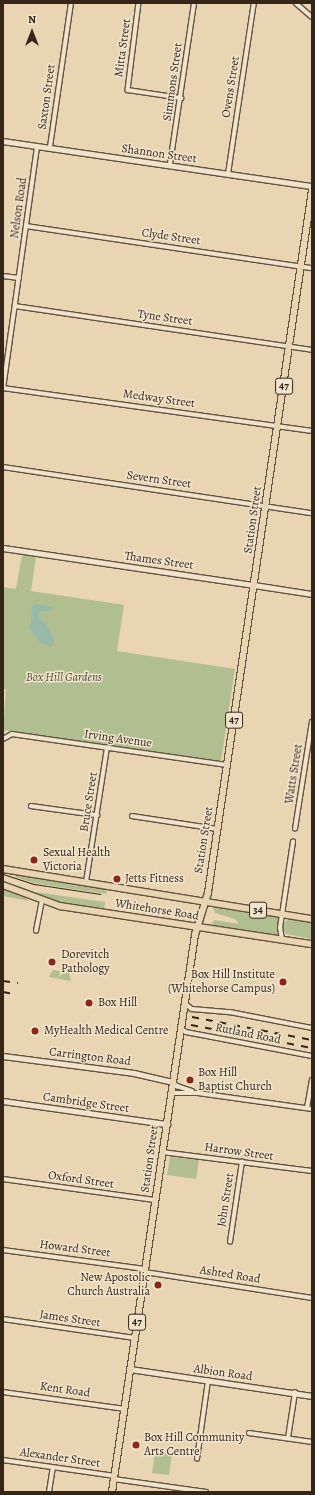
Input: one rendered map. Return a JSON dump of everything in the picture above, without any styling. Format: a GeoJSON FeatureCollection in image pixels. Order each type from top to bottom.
{"type":"FeatureCollection","features":[{"type":"Feature","properties":{"kind":"main road","name":"Station Street"},"geometry":{"type":"LineString","coordinates":[[112,1492],[184,1002],[196,927],[205,901],[227,765],[312,190]]}},
{"type":"Feature","properties":{"kind":"main road","name":"Thames Street"},"geometry":{"type":"LineString","coordinates":[[3,548],[254,585]]}},
{"type":"Feature","properties":{"kind":"main road","name":"Whitehorse Road"},"geometry":{"type":"LineString","coordinates":[[3,869],[312,919]]}},
{"type":"Feature","properties":{"kind":"main road","name":"Whitehorse Road"},"geometry":{"type":"LineString","coordinates":[[3,885],[42,901],[60,906],[312,944]]}},
{"type":"Feature","properties":{"kind":"street","name":"Saxton Street"},"geometry":{"type":"LineString","coordinates":[[50,147],[71,3]]}},
{"type":"Feature","properties":{"kind":"street","name":"Mitta Street"},"geometry":{"type":"LineString","coordinates":[[139,3],[128,90],[181,98]]}},
{"type":"Feature","properties":{"kind":"street","name":"Simmons Street"},"geometry":{"type":"LineString","coordinates":[[170,164],[194,3]]}},
{"type":"Feature","properties":{"kind":"street","name":"Ovens Street"},"geometry":{"type":"LineString","coordinates":[[228,174],[254,3]]}},
{"type":"Feature","properties":{"kind":"street"},"geometry":{"type":"LineString","coordinates":[[296,3],[312,17]]}},
{"type":"Feature","properties":{"kind":"street","name":"Shannon Street"},"geometry":{"type":"LineString","coordinates":[[3,141],[37,148],[50,147],[312,186]]}},
{"type":"Feature","properties":{"kind":"street","name":"Nelson Road"},"geometry":{"type":"LineString","coordinates":[[3,389],[37,148]]}},
{"type":"Feature","properties":{"kind":"street","name":"Clyde Street"},"geometry":{"type":"LineString","coordinates":[[26,226],[312,268]]}},
{"type":"Feature","properties":{"kind":"street"},"geometry":{"type":"LineString","coordinates":[[3,276],[19,278]]}},
{"type":"Feature","properties":{"kind":"street","name":"Tyne Street"},"geometry":{"type":"LineString","coordinates":[[15,306],[312,350]]}},
{"type":"Feature","properties":{"kind":"street","name":"Medway Street"},"geometry":{"type":"LineString","coordinates":[[3,389],[312,431]]}},
{"type":"Feature","properties":{"kind":"street","name":"Severn Street"},"geometry":{"type":"LineString","coordinates":[[3,467],[312,513]]}},
{"type":"Feature","properties":{"kind":"street","name":"Thames Street"},"geometry":{"type":"LineString","coordinates":[[254,585],[312,594]]}},
{"type":"Feature","properties":{"kind":"street","name":"Watts Street"},"geometry":{"type":"LineString","coordinates":[[295,830],[312,722]]}},
{"type":"Feature","properties":{"kind":"street","name":"Irving Avenue"},"geometry":{"type":"LineString","coordinates":[[4,737],[16,735],[227,765]]}},
{"type":"Feature","properties":{"kind":"street","name":"Bruce Street"},"geometry":{"type":"LineString","coordinates":[[86,882],[107,748]]}},
{"type":"Feature","properties":{"kind":"street"},"geometry":{"type":"LineString","coordinates":[[31,806],[97,815]]}},
{"type":"Feature","properties":{"kind":"street"},"geometry":{"type":"LineString","coordinates":[[132,816],[217,829]]}},
{"type":"Feature","properties":{"kind":"street"},"geometry":{"type":"LineString","coordinates":[[282,940],[280,930],[294,842]]}},
{"type":"Feature","properties":{"kind":"street"},"geometry":{"type":"LineString","coordinates":[[36,930],[42,901]]}},
{"type":"Feature","properties":{"kind":"street"},"geometry":{"type":"LineString","coordinates":[[184,1002],[192,1009]]}},
{"type":"Feature","properties":{"kind":"street"},"geometry":{"type":"LineString","coordinates":[[183,1012],[192,1009],[230,1012],[312,1028]]}},
{"type":"Feature","properties":{"kind":"street","name":"Rutland Road"},"geometry":{"type":"LineString","coordinates":[[181,1028],[189,1033],[312,1056]]}},
{"type":"Feature","properties":{"kind":"street","name":"Carrington Road"},"geometry":{"type":"LineString","coordinates":[[3,1056],[134,1073],[173,1082]]}},
{"type":"Feature","properties":{"kind":"street"},"geometry":{"type":"LineString","coordinates":[[307,1108],[312,1080]]}},
{"type":"Feature","properties":{"kind":"street"},"geometry":{"type":"LineString","coordinates":[[173,1082],[177,1086],[198,1093]]}},
{"type":"Feature","properties":{"kind":"street"},"geometry":{"type":"LineString","coordinates":[[171,1093],[198,1093],[312,1109]]}},
{"type":"Feature","properties":{"kind":"street","name":"Cambridge Street"},"geometry":{"type":"LineString","coordinates":[[3,1101],[167,1124]]}},
{"type":"Feature","properties":{"kind":"street","name":"Harrow Street"},"geometry":{"type":"LineString","coordinates":[[162,1152],[312,1172]]}},
{"type":"Feature","properties":{"kind":"street","name":"John Street"},"geometry":{"type":"LineString","coordinates":[[230,1242],[242,1162]]}},
{"type":"Feature","properties":{"kind":"street","name":"Oxford Street"},"geometry":{"type":"LineString","coordinates":[[3,1179],[156,1200]]}},
{"type":"Feature","properties":{"kind":"street","name":"Howard Street"},"geometry":{"type":"LineString","coordinates":[[3,1250],[145,1270]]}},
{"type":"Feature","properties":{"kind":"street","name":"Ashted Road"},"geometry":{"type":"LineString","coordinates":[[145,1270],[312,1298]]}},
{"type":"Feature","properties":{"kind":"street","name":"James Street"},"geometry":{"type":"LineString","coordinates":[[3,1319],[135,1338]]}},
{"type":"Feature","properties":{"kind":"street","name":"Albion Road"},"geometry":{"type":"LineString","coordinates":[[130,1369],[312,1396]]}},
{"type":"Feature","properties":{"kind":"street"},"geometry":{"type":"LineString","coordinates":[[197,1460],[208,1381]]}},
{"type":"Feature","properties":{"kind":"street","name":"Kent Road"},"geometry":{"type":"LineString","coordinates":[[3,1392],[125,1409]]}},
{"type":"Feature","properties":{"kind":"street"},"geometry":{"type":"LineString","coordinates":[[288,1438],[294,1394]]}},
{"type":"Feature","properties":{"kind":"street"},"geometry":{"type":"LineString","coordinates":[[249,1433],[312,1442]]}},
{"type":"Feature","properties":{"kind":"street","name":"Alexander Street"},"geometry":{"type":"LineString","coordinates":[[3,1460],[114,1477],[181,1490],[206,1492]]}},
{"type":"Feature","properties":{"kind":"street"},"geometry":{"type":"LineString","coordinates":[[49,1492],[53,1468]]}},
{"type":"Feature","properties":{"kind":"green space","name":"Box Hill Gardens"},"geometry":{"type":"Polygon","coordinates":[[[22,555],[36,557],[31,591],[124,605],[117,651],[235,669],[221,761],[3,730],[6,689],[3,689],[3,587],[16,589],[22,555]]]}},
{"type":"Feature","properties":{"kind":"green space"},"geometry":{"type":"Polygon","coordinates":[[[16,874],[107,890],[106,894],[34,883],[16,877],[16,874]]]}},
{"type":"Feature","properties":{"kind":"green space"},"geometry":{"type":"Polygon","coordinates":[[[14,884],[35,892],[105,902],[104,909],[49,901],[14,884]]]}},
{"type":"Feature","properties":{"kind":"green space"},"geometry":{"type":"Polygon","coordinates":[[[3,888],[23,896],[29,901],[3,896],[3,888]]]}},
{"type":"Feature","properties":{"kind":"green space"},"geometry":{"type":"Polygon","coordinates":[[[213,907],[279,917],[278,929],[281,936],[211,925],[214,920],[239,924],[235,919],[215,913],[213,907]]]}},
{"type":"Feature","properties":{"kind":"green space"},"geometry":{"type":"Polygon","coordinates":[[[291,918],[312,921],[312,939],[286,934],[283,930],[283,923],[291,918]]]}},
{"type":"Feature","properties":{"kind":"green space"},"geometry":{"type":"Polygon","coordinates":[[[53,970],[69,973],[71,981],[49,977],[53,970]]]}},
{"type":"Feature","properties":{"kind":"green space"},"geometry":{"type":"Polygon","coordinates":[[[170,1157],[199,1160],[196,1179],[167,1175],[170,1157]]]}},
{"type":"Feature","properties":{"kind":"green space"},"geometry":{"type":"Polygon","coordinates":[[[155,1452],[172,1454],[169,1475],[152,1473],[155,1452]]]}},
{"type":"Feature","properties":{"kind":"shaded area"},"geometry":{"type":"Polygon","coordinates":[[[37,604],[52,607],[51,611],[41,611],[38,617],[48,626],[54,641],[52,647],[41,643],[30,629],[32,606],[37,604]]]}},
{"type":"Feature","properties":{"kind":"tram line"},"geometry":{"type":"LineString","coordinates":[[3,874],[34,884],[100,894]]}},
{"type":"Feature","properties":{"kind":"railway"},"geometry":{"type":"LineString","coordinates":[[3,981],[18,983]]}},
{"type":"Feature","properties":{"kind":"railway"},"geometry":{"type":"LineString","coordinates":[[3,992],[14,994]]}},
{"type":"Feature","properties":{"kind":"railway"},"geometry":{"type":"LineString","coordinates":[[192,1017],[312,1040]]}},
{"type":"Feature","properties":{"kind":"railway"},"geometry":{"type":"LineString","coordinates":[[191,1025],[312,1048]]}},
{"type":"Feature","properties":{"kind":"place","name":"Sexual Health Victoria"},"geometry":{"type":"Point","coordinates":[34,860]}},
{"type":"Feature","properties":{"kind":"place","name":"Jetts Fitness"},"geometry":{"type":"Point","coordinates":[117,879]}},
{"type":"Feature","properties":{"kind":"place","name":"Dorevitch Pathology"},"geometry":{"type":"Point","coordinates":[52,962]}},
{"type":"Feature","properties":{"kind":"place","name":"Box Hill Institute (Whitehorse Campus)"},"geometry":{"type":"Point","coordinates":[283,982]}},
{"type":"Feature","properties":{"kind":"place","name":"Box Hill"},"geometry":{"type":"Point","coordinates":[89,1003]}},
{"type":"Feature","properties":{"kind":"place","name":"MyHealth Medical Centre"},"geometry":{"type":"Point","coordinates":[35,1031]}},
{"type":"Feature","properties":{"kind":"place","name":"Box Hill Baptist Church"},"geometry":{"type":"Point","coordinates":[190,1080]}},
{"type":"Feature","properties":{"kind":"place","name":"New Apostolic Church Australia"},"geometry":{"type":"Point","coordinates":[158,1285]}},
{"type":"Feature","properties":{"kind":"place","name":"Box Hill Community Arts Centre"},"geometry":{"type":"Point","coordinates":[136,1445]}}]}
